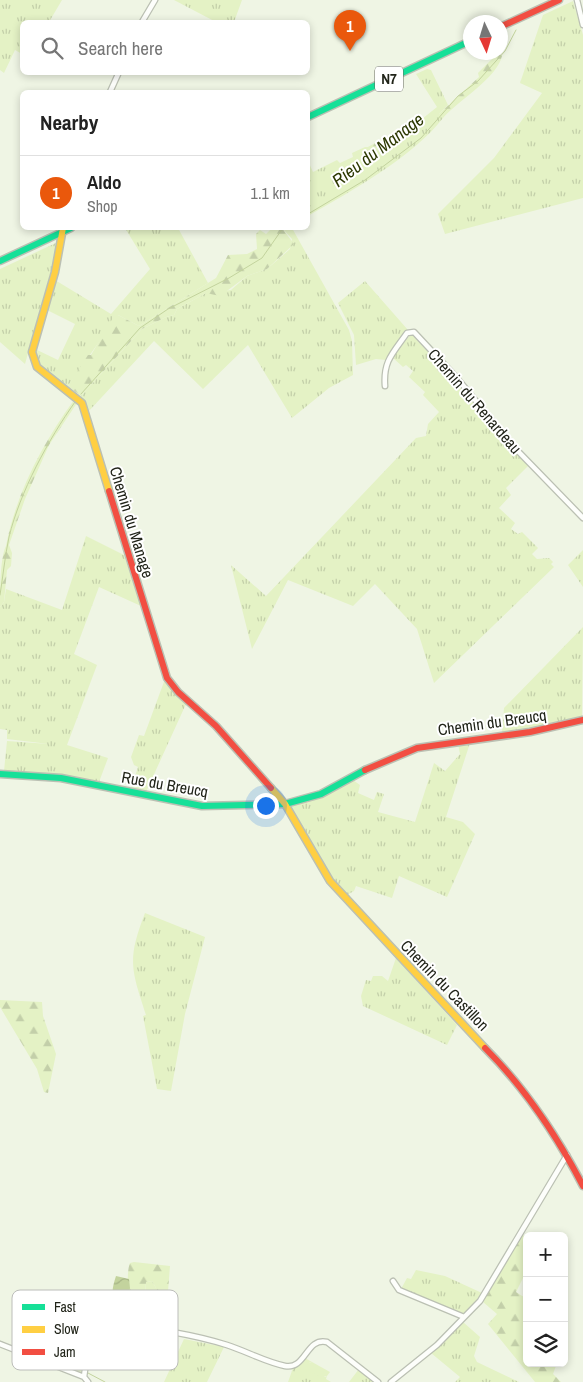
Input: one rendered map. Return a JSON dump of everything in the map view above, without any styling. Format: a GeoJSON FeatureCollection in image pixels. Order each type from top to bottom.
{"type":"FeatureCollection","features":[{"type":"Feature","properties":{"kind":"street"},"geometry":{"type":"LineString","coordinates":[[143,20],[155,0]]}},
{"type":"Feature","properties":{"kind":"street"},"geometry":{"type":"LineString","coordinates":[[508,23],[559,0]]}},
{"type":"Feature","properties":{"kind":"street"},"geometry":{"type":"LineString","coordinates":[[577,0],[583,25]]}},
{"type":"Feature","properties":{"kind":"street","name":"N7"},"geometry":{"type":"LineString","coordinates":[[310,117],[463,44]]}},
{"type":"Feature","properties":{"kind":"street"},"geometry":{"type":"LineString","coordinates":[[111,90],[118,75]]}},
{"type":"Feature","properties":{"kind":"street"},"geometry":{"type":"LineString","coordinates":[[0,260],[61,230]]}},
{"type":"Feature","properties":{"kind":"street","name":"Chemin du Manage"},"geometry":{"type":"LineString","coordinates":[[63,230],[56,266],[33,348],[32,362],[38,369],[72,393],[82,403],[167,678],[178,692],[216,726],[285,804]]}},
{"type":"Feature","properties":{"kind":"street","name":"Chemin du Renardeau"},"geometry":{"type":"LineString","coordinates":[[385,386],[384,374],[388,361],[407,334],[414,332],[457,378],[514,447],[583,518]]}},
{"type":"Feature","properties":{"kind":"street","name":"Chemin du Breucq"},"geometry":{"type":"LineString","coordinates":[[404,752],[432,745],[530,732],[583,720]]}},
{"type":"Feature","properties":{"kind":"street","name":"Rue du Breucq"},"geometry":{"type":"LineString","coordinates":[[0,774],[61,778],[202,806],[285,804],[321,794],[374,765],[404,752]]}},
{"type":"Feature","properties":{"kind":"street","name":"Chemin du Castillon"},"geometry":{"type":"LineString","coordinates":[[285,804],[330,881],[459,1022],[501,1063],[567,1155],[583,1186]]}},
{"type":"Feature","properties":{"kind":"street"},"geometry":{"type":"LineString","coordinates":[[391,1382],[438,1345],[480,1301],[567,1155]]}},
{"type":"Feature","properties":{"kind":"street"},"geometry":{"type":"LineString","coordinates":[[393,1281],[399,1290],[464,1317]]}},
{"type":"Feature","properties":{"kind":"street"},"geometry":{"type":"LineString","coordinates":[[178,1335],[225,1344],[286,1366],[297,1364],[313,1344],[322,1341],[327,1342],[378,1382]]}},
{"type":"Feature","properties":{"kind":"street"},"geometry":{"type":"LineString","coordinates":[[0,1344],[12,1349]]}},
{"type":"Feature","properties":{"kind":"street"},"geometry":{"type":"LineString","coordinates":[[66,1370],[84,1377],[88,1382]]}},
{"type":"Feature","properties":{"kind":"street"},"geometry":{"type":"LineString","coordinates":[[84,1377],[86,1370]]}},
{"type":"Feature","properties":{"kind":"green space"},"geometry":{"type":"Polygon","coordinates":[[[0,0],[62,0],[50,20],[20,20],[20,53],[15,50],[4,73],[0,70],[0,0]]]}},
{"type":"Feature","properties":{"kind":"green space"},"geometry":{"type":"Polygon","coordinates":[[[174,0],[242,0],[235,20],[212,20],[174,0]]]}},
{"type":"Feature","properties":{"kind":"green space"},"geometry":{"type":"Polygon","coordinates":[[[573,1],[583,35],[583,198],[445,234],[438,214],[494,158],[542,93],[520,83],[543,15],[573,1]]]}},
{"type":"Feature","properties":{"kind":"green space"},"geometry":{"type":"Polygon","coordinates":[[[491,60],[500,60],[485,81],[443,118],[440,117],[439,114],[479,77],[478,73],[491,60]]]}},
{"type":"Feature","properties":{"kind":"green space"},"geometry":{"type":"Polygon","coordinates":[[[427,69],[431,70],[448,105],[439,114],[443,118],[416,146],[399,159],[362,184],[310,215],[310,165],[313,172],[337,160],[340,163],[353,157],[352,153],[365,147],[382,147],[389,139],[388,136],[422,119],[437,107],[416,74],[427,69]]]}},
{"type":"Feature","properties":{"kind":"green space"},"geometry":{"type":"Polygon","coordinates":[[[388,136],[389,139],[382,147],[366,148],[388,136]]]}},
{"type":"Feature","properties":{"kind":"green space"},"geometry":{"type":"Polygon","coordinates":[[[126,230],[179,230],[208,283],[139,326],[118,315],[68,386],[36,363],[35,349],[58,360],[75,324],[47,310],[55,280],[111,314],[150,269],[126,230]]]}},
{"type":"Feature","properties":{"kind":"green space"},"geometry":{"type":"Polygon","coordinates":[[[260,230],[266,234],[270,230],[284,230],[294,244],[267,269],[247,276],[220,296],[206,293],[177,309],[174,315],[142,329],[81,396],[68,386],[88,355],[91,355],[114,316],[118,315],[139,326],[216,278],[228,255],[247,254],[257,249],[256,234],[260,230]]]}},
{"type":"Feature","properties":{"kind":"green space"},"geometry":{"type":"Polygon","coordinates":[[[284,230],[293,230],[349,330],[352,341],[353,375],[329,388],[292,418],[248,345],[203,389],[154,341],[88,412],[81,396],[142,329],[174,315],[177,309],[206,293],[231,290],[247,276],[267,269],[290,249],[292,239],[284,230]]]}},
{"type":"Feature","properties":{"kind":"green space"},"geometry":{"type":"Polygon","coordinates":[[[58,242],[25,364],[0,342],[0,269],[58,242]]]}},
{"type":"Feature","properties":{"kind":"green space"},"geometry":{"type":"Polygon","coordinates":[[[365,281],[408,330],[386,360],[376,359],[356,365],[354,335],[338,303],[365,281]]]}},
{"type":"Feature","properties":{"kind":"green space"},"geometry":{"type":"Polygon","coordinates":[[[411,334],[463,389],[528,466],[506,488],[511,495],[499,508],[515,523],[511,529],[518,534],[522,532],[538,548],[532,554],[537,559],[549,558],[553,562],[551,564],[554,567],[434,683],[417,629],[375,584],[353,606],[288,580],[252,649],[231,565],[266,596],[416,438],[426,436],[428,424],[439,412],[423,395],[425,392],[409,377],[413,371],[406,365],[403,367],[392,357],[411,334]]]}},
{"type":"Feature","properties":{"kind":"green space"},"geometry":{"type":"Polygon","coordinates":[[[74,400],[77,403],[49,445],[25,499],[9,545],[12,553],[11,566],[7,570],[4,602],[0,607],[4,551],[16,507],[41,451],[74,400]]]}},
{"type":"Feature","properties":{"kind":"green space"},"geometry":{"type":"Polygon","coordinates":[[[86,536],[124,555],[141,606],[99,587],[74,654],[97,665],[67,745],[108,758],[99,782],[59,774],[4,771],[7,741],[49,744],[7,739],[7,730],[0,729],[0,607],[4,602],[6,589],[62,610],[86,536]]]}},
{"type":"Feature","properties":{"kind":"green space"},"geometry":{"type":"Polygon","coordinates":[[[583,550],[583,587],[568,565],[583,550]]]}},
{"type":"Feature","properties":{"kind":"green space"},"geometry":{"type":"Polygon","coordinates":[[[583,627],[582,716],[527,729],[502,732],[504,708],[583,627]]]}},
{"type":"Feature","properties":{"kind":"green space"},"geometry":{"type":"Polygon","coordinates":[[[165,679],[186,704],[146,792],[131,789],[138,767],[134,765],[131,757],[139,735],[144,736],[165,679]]]}},
{"type":"Feature","properties":{"kind":"green space"},"geometry":{"type":"Polygon","coordinates":[[[470,743],[446,817],[463,822],[475,834],[447,897],[399,876],[392,898],[356,886],[354,891],[347,895],[323,866],[291,807],[320,797],[353,780],[360,785],[358,793],[374,800],[377,792],[384,794],[378,812],[415,822],[434,763],[445,771],[460,754],[458,744],[470,743]]]}},
{"type":"Feature","properties":{"kind":"green space"},"geometry":{"type":"Polygon","coordinates":[[[145,913],[205,937],[185,1014],[171,1091],[157,1089],[143,1016],[146,1015],[134,974],[133,954],[135,942],[145,913]]]}},
{"type":"Feature","properties":{"kind":"green space"},"geometry":{"type":"Polygon","coordinates":[[[396,958],[457,1025],[447,1045],[363,1006],[361,996],[366,980],[371,981],[373,976],[382,976],[388,981],[396,958]]]}},
{"type":"Feature","properties":{"kind":"green space"},"geometry":{"type":"Polygon","coordinates":[[[0,1000],[42,1002],[43,1016],[56,1054],[48,1093],[44,1092],[37,1069],[0,1007],[0,1000]]]}},
{"type":"Feature","properties":{"kind":"green space"},"geometry":{"type":"Polygon","coordinates":[[[521,1233],[523,1235],[523,1278],[516,1292],[523,1296],[523,1367],[556,1367],[553,1374],[561,1382],[535,1382],[488,1324],[497,1314],[483,1302],[521,1233]]]}},
{"type":"Feature","properties":{"kind":"green space"},"geometry":{"type":"Polygon","coordinates":[[[134,1262],[170,1266],[168,1290],[156,1290],[152,1281],[146,1282],[145,1290],[128,1290],[130,1263],[134,1262]]]}},
{"type":"Feature","properties":{"kind":"green space"},"geometry":{"type":"Polygon","coordinates":[[[416,1270],[445,1276],[482,1293],[477,1302],[462,1315],[401,1289],[407,1278],[411,1279],[416,1270]]]}},
{"type":"Feature","properties":{"kind":"green space"},"geometry":{"type":"Polygon","coordinates":[[[152,1281],[156,1290],[145,1290],[146,1282],[152,1281]]]}},
{"type":"Feature","properties":{"kind":"green space"},"geometry":{"type":"Polygon","coordinates":[[[463,1322],[480,1337],[474,1356],[477,1362],[519,1382],[455,1382],[460,1377],[431,1353],[463,1322]]]}},
{"type":"Feature","properties":{"kind":"green space"},"geometry":{"type":"Polygon","coordinates":[[[184,1339],[224,1347],[207,1382],[164,1382],[170,1370],[178,1370],[178,1352],[184,1339]]]}},
{"type":"Feature","properties":{"kind":"green space"},"geometry":{"type":"Polygon","coordinates":[[[305,1358],[312,1362],[309,1362],[325,1377],[327,1376],[326,1379],[331,1382],[288,1382],[293,1368],[305,1358]]]}},
{"type":"Feature","properties":{"kind":"green space"},"geometry":{"type":"Polygon","coordinates":[[[312,1362],[330,1372],[327,1376],[321,1377],[306,1370],[308,1363],[312,1362]]]}},
{"type":"Feature","properties":{"kind":"green space"},"geometry":{"type":"Polygon","coordinates":[[[359,1369],[374,1382],[349,1382],[359,1369]]]}},
{"type":"Feature","properties":{"kind":"water"},"geometry":{"type":"Polygon","coordinates":[[[116,1276],[129,1279],[130,1290],[113,1289],[116,1276]]]}},
{"type":"Feature","properties":{"kind":"waterway","name":"Rieu du Manage"},"geometry":{"type":"LineString","coordinates":[[310,213],[365,180],[421,138],[458,96],[478,81],[505,51],[516,30]]}},
{"type":"Feature","properties":{"kind":"waterway","name":"Rieu du Manage"},"geometry":{"type":"LineString","coordinates":[[81,394],[140,328],[168,309],[229,278],[262,258],[282,230]]}},
{"type":"Feature","properties":{"kind":"waterway","name":"Rieu du Manage"},"geometry":{"type":"LineString","coordinates":[[0,595],[9,537],[20,502],[45,450],[75,402]]}},
{"type":"Feature","properties":{"kind":"waterway","name":"Rieu du Manage"},"geometry":{"type":"LineString","coordinates":[[0,1341],[6,1344]]}},
{"type":"Feature","properties":{"kind":"waterway","name":"Rieu du Manage"},"geometry":{"type":"LineString","coordinates":[[75,1371],[81,1371]]}},
{"type":"Feature","properties":{"kind":"waterway","name":"Rieu du Manage"},"geometry":{"type":"LineString","coordinates":[[88,1373],[105,1382]]}},
{"type":"Feature","properties":{"kind":"traffic: fast"},"geometry":{"type":"LineString","coordinates":[[310,116],[463,44]]}},
{"type":"Feature","properties":{"kind":"traffic: fast"},"geometry":{"type":"LineString","coordinates":[[0,261],[67,230]]}},
{"type":"Feature","properties":{"kind":"traffic: fast"},"geometry":{"type":"LineString","coordinates":[[0,774],[61,778],[202,806],[285,804],[321,794],[365,770]]}},
{"type":"Feature","properties":{"kind":"traffic: slow"},"geometry":{"type":"LineString","coordinates":[[63,230],[55,272],[32,352],[37,367],[82,403],[109,491]]}},
{"type":"Feature","properties":{"kind":"traffic: slow"},"geometry":{"type":"LineString","coordinates":[[271,788],[285,804],[330,881],[485,1048]]}},
{"type":"Feature","properties":{"kind":"traffic: jam"},"geometry":{"type":"LineString","coordinates":[[508,23],[559,0]]}},
{"type":"Feature","properties":{"kind":"traffic: jam"},"geometry":{"type":"LineString","coordinates":[[109,491],[167,678],[178,692],[216,726],[271,788]]}},
{"type":"Feature","properties":{"kind":"traffic: jam"},"geometry":{"type":"LineString","coordinates":[[365,770],[417,748],[530,732],[583,720]]}},
{"type":"Feature","properties":{"kind":"traffic: jam"},"geometry":{"type":"LineString","coordinates":[[485,1048],[527,1096],[562,1149],[583,1186]]}},
{"type":"Feature","properties":{"kind":"place","name":"Aldo"},"geometry":{"type":"Point","coordinates":[350,51]}}]}
